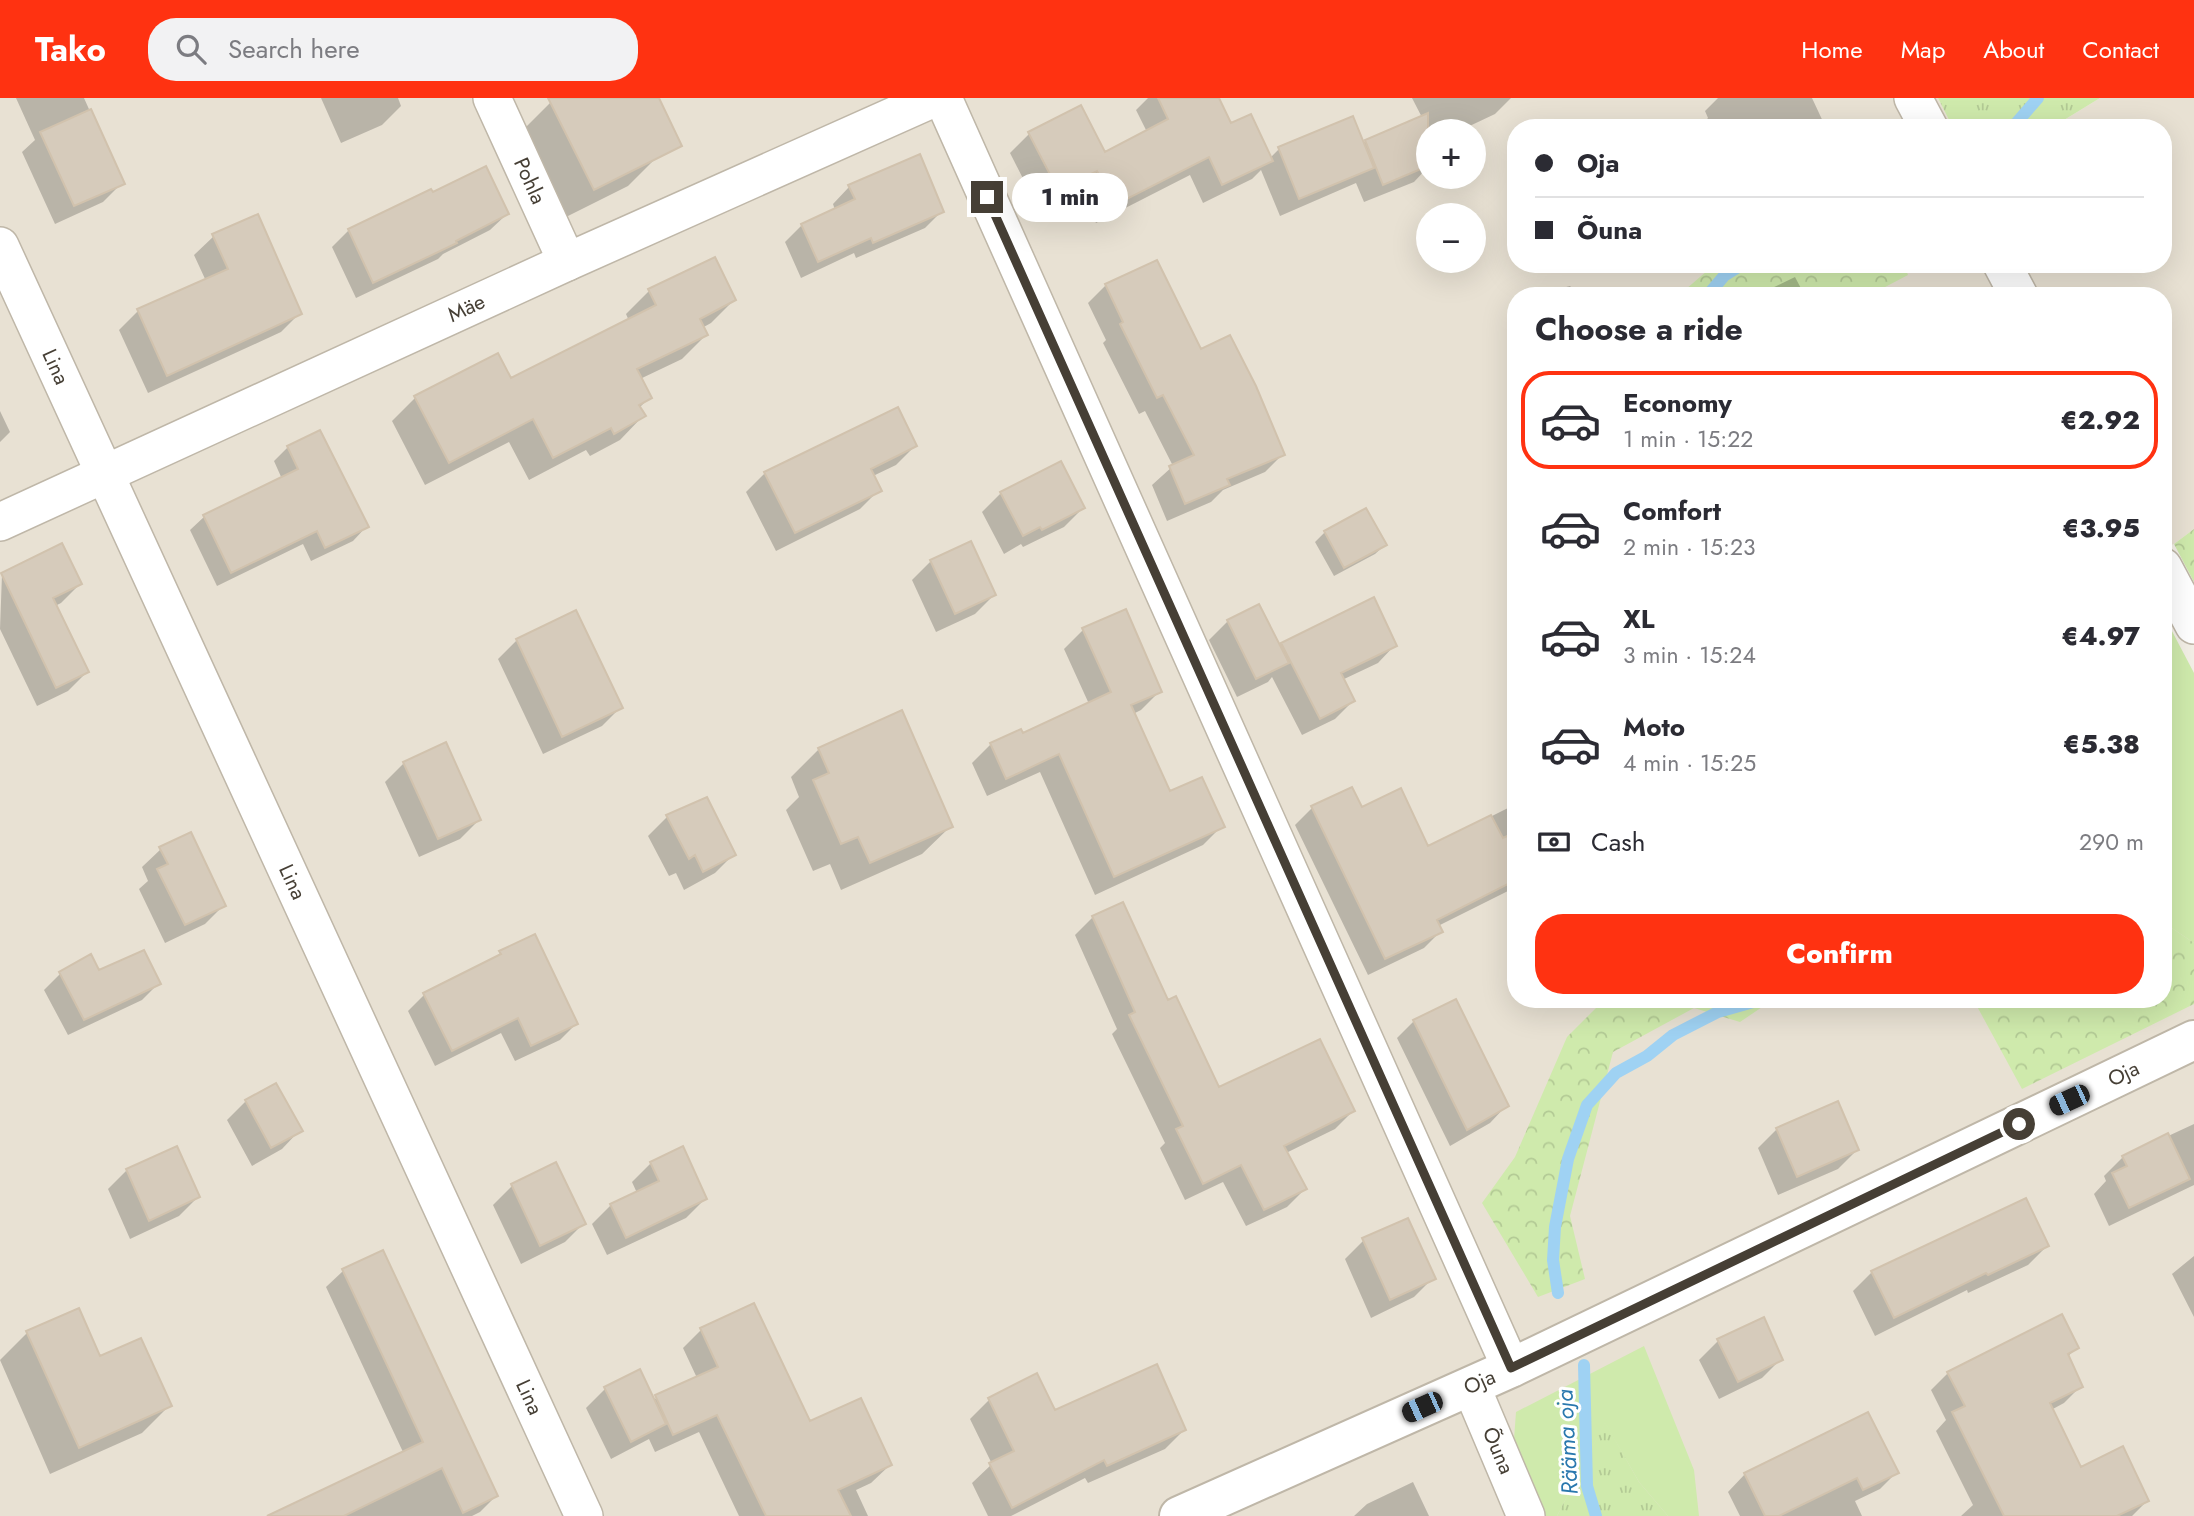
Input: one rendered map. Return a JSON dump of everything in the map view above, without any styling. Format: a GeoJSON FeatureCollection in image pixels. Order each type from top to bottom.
{"type":"FeatureCollection","features":[{"type":"Feature","properties":{"kind":"street","name":"Pohla"},"geometry":{"type":"LineString","coordinates":[[492,98],[567,262]]}},
{"type":"Feature","properties":{"kind":"street","name":"Mäe"},"geometry":{"type":"LineString","coordinates":[[0,522],[567,262],[934,98]]}},
{"type":"Feature","properties":{"kind":"street"},"geometry":{"type":"LineString","coordinates":[[943,98],[1511,1368]]}},
{"type":"Feature","properties":{"kind":"street"},"geometry":{"type":"LineString","coordinates":[[1913,98],[1924,119]]}},
{"type":"Feature","properties":{"kind":"street","name":"Lina"},"geometry":{"type":"LineString","coordinates":[[0,246],[584,1516]]}},
{"type":"Feature","properties":{"kind":"street"},"geometry":{"type":"LineString","coordinates":[[2172,584],[2194,625]]}},
{"type":"Feature","properties":{"kind":"street","name":"Oja"},"geometry":{"type":"LineString","coordinates":[[1179,1516],[1511,1368],[2194,1040]]}},
{"type":"Feature","properties":{"kind":"street","name":"Õuna"},"geometry":{"type":"LineString","coordinates":[[1471,1386],[1526,1516]]}},
{"type":"Feature","properties":{"kind":"shaded area"},"geometry":{"type":"Polygon","coordinates":[[[0,98],[1938,98],[1948,119],[1507,119],[1507,273],[2172,273],[2172,119],[2066,119],[2100,98],[2194,98],[2194,529],[2172,545],[2172,287],[1507,287],[1507,1008],[2172,1008],[2172,661],[2194,705],[2194,1516],[0,1516],[0,98]]]}},
{"type":"Feature","properties":{"kind":"green space"},"geometry":{"type":"Polygon","coordinates":[[[1938,98],[2100,98],[2066,119],[1948,119],[1938,98]]]}},
{"type":"Feature","properties":{"kind":"green space"},"geometry":{"type":"Polygon","coordinates":[[[1705,273],[1908,275],[1885,287],[1688,287],[1705,273]]]}},
{"type":"Feature","properties":{"kind":"green space"},"geometry":{"type":"Polygon","coordinates":[[[2194,529],[2194,582],[2174,544],[2194,529]]]}},
{"type":"Feature","properties":{"kind":"green space"},"geometry":{"type":"Polygon","coordinates":[[[2172,631],[2194,673],[2194,943],[2172,928],[2172,631]]]}},
{"type":"Feature","properties":{"kind":"green space"},"geometry":{"type":"Polygon","coordinates":[[[2172,928],[2194,943],[2194,1004],[2022,1089],[1978,1008],[2172,1008],[2172,928]]]}},
{"type":"Feature","properties":{"kind":"green space"},"geometry":{"type":"Polygon","coordinates":[[[1596,1008],[1694,1008],[1613,1052],[1570,1216],[1585,1279],[1538,1297],[1482,1203],[1515,1157],[1567,1037],[1596,1008]]]}},
{"type":"Feature","properties":{"kind":"green space"},"geometry":{"type":"Polygon","coordinates":[[[1694,1008],[1761,1008],[1740,1022],[1694,1008]]]}},
{"type":"Feature","properties":{"kind":"green space"},"geometry":{"type":"Polygon","coordinates":[[[1644,1346],[1694,1470],[1699,1516],[1668,1516],[1639,1482],[1605,1423],[1557,1516],[1537,1516],[1513,1453],[1516,1412],[1644,1346]]]}},
{"type":"Feature","properties":{"kind":"green space"},"geometry":{"type":"Polygon","coordinates":[[[1605,1422],[1639,1482],[1668,1516],[1557,1516],[1605,1422]]]}},
{"type":"Feature","properties":{"kind":"building"},"geometry":{"type":"Polygon","coordinates":[[[548,98],[659,98],[682,146],[594,190],[548,98]]]}},
{"type":"Feature","properties":{"kind":"building"},"geometry":{"type":"Polygon","coordinates":[[[1158,98],[1219,98],[1231,123],[1251,114],[1273,161],[1222,185],[1209,157],[1115,205],[1097,171],[1058,190],[1028,132],[1081,105],[1105,152],[1168,119],[1158,98]]]}},
{"type":"Feature","properties":{"kind":"building"},"geometry":{"type":"Polygon","coordinates":[[[91,109],[125,184],[74,206],[40,132],[91,109]]]}},
{"type":"Feature","properties":{"kind":"building"},"geometry":{"type":"Polygon","coordinates":[[[1428,113],[1428,119],[1416,119],[1416,171],[1383,185],[1365,140],[1428,113]]]}},
{"type":"Feature","properties":{"kind":"building"},"geometry":{"type":"Polygon","coordinates":[[[1353,116],[1374,168],[1299,199],[1278,147],[1353,116]]]}},
{"type":"Feature","properties":{"kind":"building"},"geometry":{"type":"Polygon","coordinates":[[[920,154],[944,212],[873,243],[871,238],[818,262],[801,224],[855,199],[848,185],[920,154]]]}},
{"type":"Feature","properties":{"kind":"building"},"geometry":{"type":"Polygon","coordinates":[[[486,166],[509,214],[456,241],[457,243],[373,283],[348,229],[486,166]]]}},
{"type":"Feature","properties":{"kind":"building"},"geometry":{"type":"Polygon","coordinates":[[[258,214],[302,314],[167,376],[137,309],[228,269],[212,234],[258,214]]]}},
{"type":"Feature","properties":{"kind":"building"},"geometry":{"type":"Polygon","coordinates":[[[715,257],[736,300],[700,319],[708,335],[637,369],[652,398],[639,405],[646,416],[614,434],[611,428],[553,458],[533,419],[449,463],[414,396],[498,353],[511,378],[656,305],[648,289],[715,257]]]}},
{"type":"Feature","properties":{"kind":"building"},"geometry":{"type":"Polygon","coordinates":[[[1157,260],[1201,349],[1230,335],[1256,386],[1285,455],[1227,479],[1230,485],[1185,504],[1169,466],[1194,455],[1163,395],[1157,398],[1120,324],[1123,322],[1105,284],[1157,260]]]}},
{"type":"Feature","properties":{"kind":"building"},"geometry":{"type":"Polygon","coordinates":[[[898,407],[917,446],[871,469],[882,491],[795,533],[764,472],[898,407]]]}},
{"type":"Feature","properties":{"kind":"building"},"geometry":{"type":"Polygon","coordinates":[[[320,430],[369,527],[325,548],[317,531],[231,573],[203,515],[298,469],[287,446],[320,430]]]}},
{"type":"Feature","properties":{"kind":"building"},"geometry":{"type":"Polygon","coordinates":[[[1061,461],[1085,508],[1042,530],[1040,527],[1023,536],[1000,492],[1061,461]]]}},
{"type":"Feature","properties":{"kind":"building"},"geometry":{"type":"Polygon","coordinates":[[[1366,508],[1387,545],[1344,568],[1324,531],[1366,508]]]}},
{"type":"Feature","properties":{"kind":"building"},"geometry":{"type":"Polygon","coordinates":[[[971,541],[996,595],[955,614],[930,560],[971,541]]]}},
{"type":"Feature","properties":{"kind":"building"},"geometry":{"type":"Polygon","coordinates":[[[62,543],[82,584],[53,598],[89,672],[56,688],[1,573],[62,543]]]}},
{"type":"Feature","properties":{"kind":"building"},"geometry":{"type":"Polygon","coordinates":[[[1374,597],[1397,646],[1341,673],[1355,701],[1320,719],[1281,643],[1374,597]]]}},
{"type":"Feature","properties":{"kind":"building"},"geometry":{"type":"Polygon","coordinates":[[[1259,604],[1289,663],[1256,679],[1227,620],[1259,604]]]}},
{"type":"Feature","properties":{"kind":"building"},"geometry":{"type":"Polygon","coordinates":[[[1126,609],[1162,692],[1131,705],[1170,791],[1202,777],[1225,827],[1114,877],[1059,754],[1006,779],[990,743],[1021,729],[1023,733],[1111,692],[1082,628],[1126,609]]]}},
{"type":"Feature","properties":{"kind":"building"},"geometry":{"type":"Polygon","coordinates":[[[576,610],[623,708],[562,737],[516,639],[576,610]]]}},
{"type":"Feature","properties":{"kind":"building"},"geometry":{"type":"Polygon","coordinates":[[[902,710],[953,827],[870,863],[858,837],[841,844],[813,780],[829,773],[818,748],[902,710]]]}},
{"type":"Feature","properties":{"kind":"building"},"geometry":{"type":"Polygon","coordinates":[[[446,742],[481,820],[438,839],[403,762],[446,742]]]}},
{"type":"Feature","properties":{"kind":"building"},"geometry":{"type":"Polygon","coordinates":[[[1352,787],[1362,807],[1401,788],[1428,846],[1491,815],[1503,838],[1507,836],[1507,885],[1437,920],[1443,932],[1385,959],[1311,806],[1352,787]]]}},
{"type":"Feature","properties":{"kind":"building"},"geometry":{"type":"Polygon","coordinates":[[[707,797],[736,855],[703,872],[695,855],[689,859],[666,815],[707,797]]]}},
{"type":"Feature","properties":{"kind":"building"},"geometry":{"type":"Polygon","coordinates":[[[191,832],[226,906],[185,925],[157,869],[168,864],[159,847],[191,832]]]}},
{"type":"Feature","properties":{"kind":"building"},"geometry":{"type":"Polygon","coordinates":[[[1123,902],[1168,1000],[1176,996],[1219,1087],[1320,1039],[1355,1111],[1284,1146],[1307,1189],[1264,1210],[1241,1165],[1203,1184],[1176,1129],[1183,1126],[1129,1015],[1135,1012],[1092,916],[1123,902]]]}},
{"type":"Feature","properties":{"kind":"building"},"geometry":{"type":"Polygon","coordinates":[[[535,934],[578,1024],[531,1046],[518,1018],[452,1051],[423,993],[535,934]]]}},
{"type":"Feature","properties":{"kind":"building"},"geometry":{"type":"Polygon","coordinates":[[[144,950],[161,984],[84,1020],[59,972],[91,954],[99,970],[144,950]]]}},
{"type":"Feature","properties":{"kind":"building"},"geometry":{"type":"Polygon","coordinates":[[[1456,999],[1509,1106],[1467,1130],[1413,1020],[1456,999]]]}},
{"type":"Feature","properties":{"kind":"building"},"geometry":{"type":"Polygon","coordinates":[[[276,1083],[303,1131],[271,1148],[245,1100],[276,1083]]]}},
{"type":"Feature","properties":{"kind":"building"},"geometry":{"type":"Polygon","coordinates":[[[1838,1101],[1859,1150],[1797,1177],[1776,1128],[1838,1101]]]}},
{"type":"Feature","properties":{"kind":"building"},"geometry":{"type":"Polygon","coordinates":[[[2168,1133],[2190,1179],[2129,1208],[2112,1173],[2127,1166],[2122,1156],[2168,1133]]]}},
{"type":"Feature","properties":{"kind":"building"},"geometry":{"type":"Polygon","coordinates":[[[177,1146],[200,1197],[149,1221],[126,1169],[177,1146]]]}},
{"type":"Feature","properties":{"kind":"building"},"geometry":{"type":"Polygon","coordinates":[[[683,1146],[707,1199],[626,1238],[610,1204],[659,1181],[650,1162],[683,1146]]]}},
{"type":"Feature","properties":{"kind":"building"},"geometry":{"type":"Polygon","coordinates":[[[556,1162],[586,1224],[540,1246],[511,1184],[556,1162]]]}},
{"type":"Feature","properties":{"kind":"building"},"geometry":{"type":"Polygon","coordinates":[[[2026,1198],[2049,1246],[1894,1318],[1871,1271],[2026,1198]]]}},
{"type":"Feature","properties":{"kind":"building"},"geometry":{"type":"Polygon","coordinates":[[[1408,1218],[1436,1279],[1390,1300],[1362,1238],[1408,1218]]]}},
{"type":"Feature","properties":{"kind":"building"},"geometry":{"type":"Polygon","coordinates":[[[383,1250],[498,1496],[463,1513],[442,1468],[344,1516],[267,1516],[423,1442],[342,1269],[383,1250]]]}},
{"type":"Feature","properties":{"kind":"building"},"geometry":{"type":"Polygon","coordinates":[[[754,1303],[810,1421],[861,1398],[892,1465],[838,1490],[851,1516],[766,1516],[717,1415],[673,1435],[655,1395],[718,1367],[700,1328],[754,1303]]]}},
{"type":"Feature","properties":{"kind":"building"},"geometry":{"type":"Polygon","coordinates":[[[79,1308],[100,1356],[141,1338],[172,1406],[79,1448],[26,1331],[79,1308]]]}},
{"type":"Feature","properties":{"kind":"building"},"geometry":{"type":"Polygon","coordinates":[[[2062,1314],[2079,1348],[2068,1354],[2083,1387],[2050,1403],[2081,1467],[2123,1446],[2149,1501],[2117,1516],[2004,1516],[1952,1412],[1965,1406],[1947,1372],[2062,1314]]]}},
{"type":"Feature","properties":{"kind":"building"},"geometry":{"type":"Polygon","coordinates":[[[1764,1317],[1783,1360],[1738,1382],[1717,1339],[1764,1317]]]}},
{"type":"Feature","properties":{"kind":"building"},"geometry":{"type":"Polygon","coordinates":[[[1157,1364],[1186,1430],[1107,1466],[1104,1460],[1012,1508],[989,1463],[1014,1451],[988,1398],[1037,1373],[1055,1410],[1157,1364]]]}},
{"type":"Feature","properties":{"kind":"building"},"geometry":{"type":"Polygon","coordinates":[[[640,1369],[666,1424],[631,1442],[604,1387],[640,1369]]]}},
{"type":"Feature","properties":{"kind":"building"},"geometry":{"type":"Polygon","coordinates":[[[1868,1412],[1899,1473],[1863,1490],[1857,1478],[1779,1516],[1765,1516],[1744,1473],[1868,1412]]]}},
{"type":"Feature","properties":{"kind":"waterway","name":"Rääma oja"},"geometry":{"type":"LineString","coordinates":[[2020,119],[2038,98]]}},
{"type":"Feature","properties":{"kind":"waterway","name":"Rääma oja"},"geometry":{"type":"LineString","coordinates":[[1715,287],[1729,273]]}},
{"type":"Feature","properties":{"kind":"waterway","name":"Rääma oja"},"geometry":{"type":"LineString","coordinates":[[1558,1293],[1553,1260],[1555,1227],[1568,1159],[1587,1105],[1616,1073],[1647,1056],[1673,1035],[1718,1012],[1732,1008]]}},
{"type":"Feature","properties":{"kind":"waterway","name":"Rääma oja"},"geometry":{"type":"LineString","coordinates":[[1584,1365],[1587,1486],[1596,1516]]}},
{"type":"Feature","properties":{"kind":"route"},"geometry":{"type":"LineString","coordinates":[[987,197],[1511,1368],[2019,1124]]}}]}
